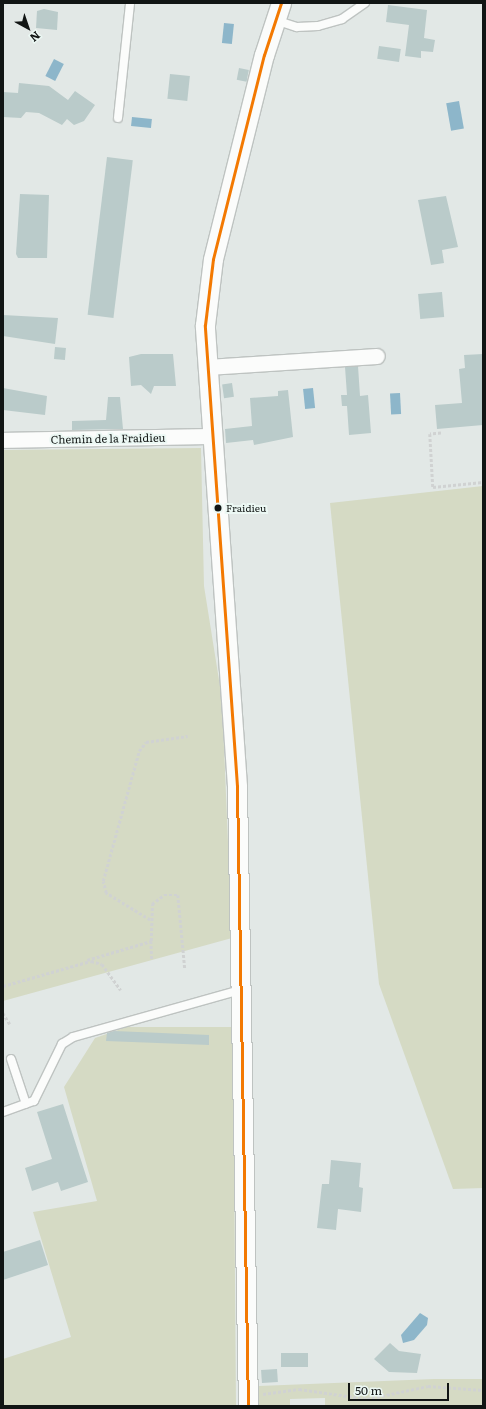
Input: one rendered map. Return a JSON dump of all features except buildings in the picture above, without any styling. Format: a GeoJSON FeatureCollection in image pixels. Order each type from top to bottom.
{"type":"FeatureCollection","features":[{"type":"Feature","properties":{"kind":"street"},"geometry":{"type":"LineString","coordinates":[[248,1400],[237,786],[214,436],[207,367],[206,296],[213,259],[278,11]]}},
{"type":"Feature","properties":{"kind":"street"},"geometry":{"type":"LineString","coordinates":[[207,367],[377,356]]}},
{"type":"Feature","properties":{"kind":"street","name":"Chemin de la Fraidieu"},"geometry":{"type":"LineString","coordinates":[[3,440],[214,436]]}},
{"type":"Feature","properties":{"kind":"lane"},"geometry":{"type":"LineString","coordinates":[[118,118],[130,3]]}},
{"type":"Feature","properties":{"kind":"lane"},"geometry":{"type":"LineString","coordinates":[[278,11],[297,27],[318,26],[342,18],[365,3]]}},
{"type":"Feature","properties":{"kind":"lane"},"geometry":{"type":"LineString","coordinates":[[3,1112],[34,1101],[68,1040],[241,990]]}},
{"type":"Feature","properties":{"kind":"lane"},"geometry":{"type":"LineString","coordinates":[[12,1059],[26,1104]]}},
{"type":"Feature","properties":{"kind":"path"},"geometry":{"type":"LineString","coordinates":[[442,433],[430,434],[433,487],[483,482]]}},
{"type":"Feature","properties":{"kind":"path"},"geometry":{"type":"LineString","coordinates":[[150,920],[106,893],[103,881],[139,751],[146,742],[188,736]]}},
{"type":"Feature","properties":{"kind":"path"},"geometry":{"type":"LineString","coordinates":[[152,960],[150,920],[152,904],[173,893],[180,899],[180,938],[185,969]]}},
{"type":"Feature","properties":{"kind":"path"},"geometry":{"type":"LineString","coordinates":[[3,986],[151,941]]}},
{"type":"Feature","properties":{"kind":"path"},"geometry":{"type":"LineString","coordinates":[[82,962],[102,964],[121,990]]}},
{"type":"Feature","properties":{"kind":"path"},"geometry":{"type":"LineString","coordinates":[[3,1013],[10,1024]]}},
{"type":"Feature","properties":{"kind":"path"},"geometry":{"type":"LineString","coordinates":[[248,1400],[299,1389],[367,1399],[428,1386],[483,1390]]}},
{"type":"Feature","properties":{"kind":"green space"},"geometry":{"type":"Polygon","coordinates":[[[201,448],[204,586],[222,699],[232,938],[3,1001],[3,450],[201,448]]]}},
{"type":"Feature","properties":{"kind":"green space"},"geometry":{"type":"Polygon","coordinates":[[[483,486],[483,1188],[453,1189],[379,984],[330,503],[483,486]]]}},
{"type":"Feature","properties":{"kind":"green space"},"geometry":{"type":"Polygon","coordinates":[[[127,1027],[233,1027],[236,1406],[3,1406],[3,1359],[71,1337],[33,1212],[97,1201],[64,1087],[95,1038],[127,1027]]]}},
{"type":"Feature","properties":{"kind":"green space"},"geometry":{"type":"Polygon","coordinates":[[[434,1379],[483,1379],[483,1406],[333,1406],[325,1405],[325,1398],[290,1399],[290,1406],[259,1406],[259,1386],[434,1379]]]}},
{"type":"Feature","properties":{"kind":"water"},"geometry":{"type":"Polygon","coordinates":[[[224,23],[234,24],[232,44],[222,43],[224,23]]]}},
{"type":"Feature","properties":{"kind":"water"},"geometry":{"type":"Polygon","coordinates":[[[54,59],[64,64],[55,81],[45,76],[54,59]]]}},
{"type":"Feature","properties":{"kind":"water"},"geometry":{"type":"Polygon","coordinates":[[[459,101],[464,129],[451,131],[446,103],[459,101]]]}},
{"type":"Feature","properties":{"kind":"water"},"geometry":{"type":"Polygon","coordinates":[[[132,117],[152,119],[151,128],[131,126],[132,117]]]}},
{"type":"Feature","properties":{"kind":"water"},"geometry":{"type":"Polygon","coordinates":[[[313,388],[315,408],[305,409],[303,389],[313,388]]]}},
{"type":"Feature","properties":{"kind":"water"},"geometry":{"type":"Polygon","coordinates":[[[400,393],[401,414],[391,414],[390,394],[400,393]]]}},
{"type":"Feature","properties":{"kind":"water"},"geometry":{"type":"Polygon","coordinates":[[[420,1313],[428,1318],[427,1325],[414,1340],[403,1343],[401,1335],[420,1313]]]}},
{"type":"Feature","properties":{"kind":"transit line"},"geometry":{"type":"LineString","coordinates":[[248,1406],[237,786],[205,325],[213,259],[264,55],[281,3]]}},
{"type":"Feature","properties":{"kind":"place","name":"Fraidieu"},"geometry":{"type":"Point","coordinates":[218,508]}}]}
